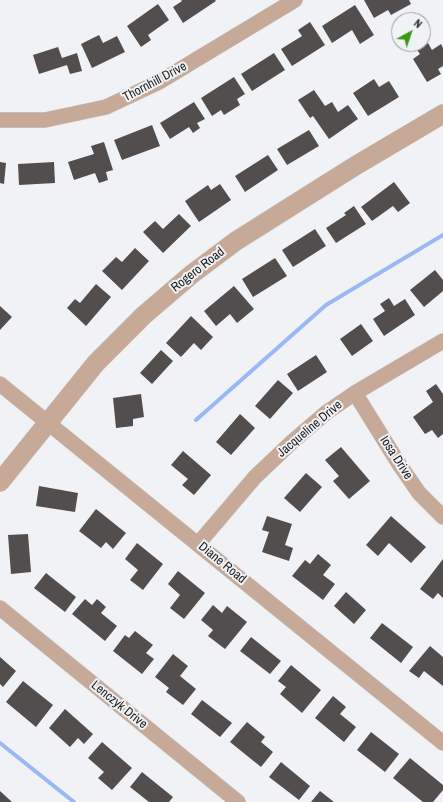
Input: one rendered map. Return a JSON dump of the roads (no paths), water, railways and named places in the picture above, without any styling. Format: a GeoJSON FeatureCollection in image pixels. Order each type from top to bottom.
{"type":"FeatureCollection","features":[{"type":"Feature","properties":{"kind":"street","name":"Thornhill Drive"},"geometry":{"type":"LineString","coordinates":[[0,120],[45,120],[106,107],[159,82],[295,0]]}},
{"type":"Feature","properties":{"kind":"street","name":"Rogero Road"},"geometry":{"type":"LineString","coordinates":[[0,482],[96,364],[144,314],[192,274],[236,241],[355,166],[443,114]]}},
{"type":"Feature","properties":{"kind":"street","name":"Jacqueline Drive"},"geometry":{"type":"LineString","coordinates":[[198,544],[255,477],[327,412],[443,341]]}},
{"type":"Feature","properties":{"kind":"street","name":"Diane Road"},"geometry":{"type":"LineString","coordinates":[[0,384],[443,742]]}},
{"type":"Feature","properties":{"kind":"street","name":"Iosa Drive"},"geometry":{"type":"LineString","coordinates":[[355,394],[419,493],[443,517]]}},
{"type":"Feature","properties":{"kind":"street","name":"Lenczyk Drive"},"geometry":{"type":"LineString","coordinates":[[0,608],[238,802]]}},
{"type":"Feature","properties":{"kind":"waterway"},"geometry":{"type":"LineString","coordinates":[[196,420],[326,305],[443,235]]}},
{"type":"Feature","properties":{"kind":"waterway"},"geometry":{"type":"LineString","coordinates":[[0,743],[74,802]]}}]}
